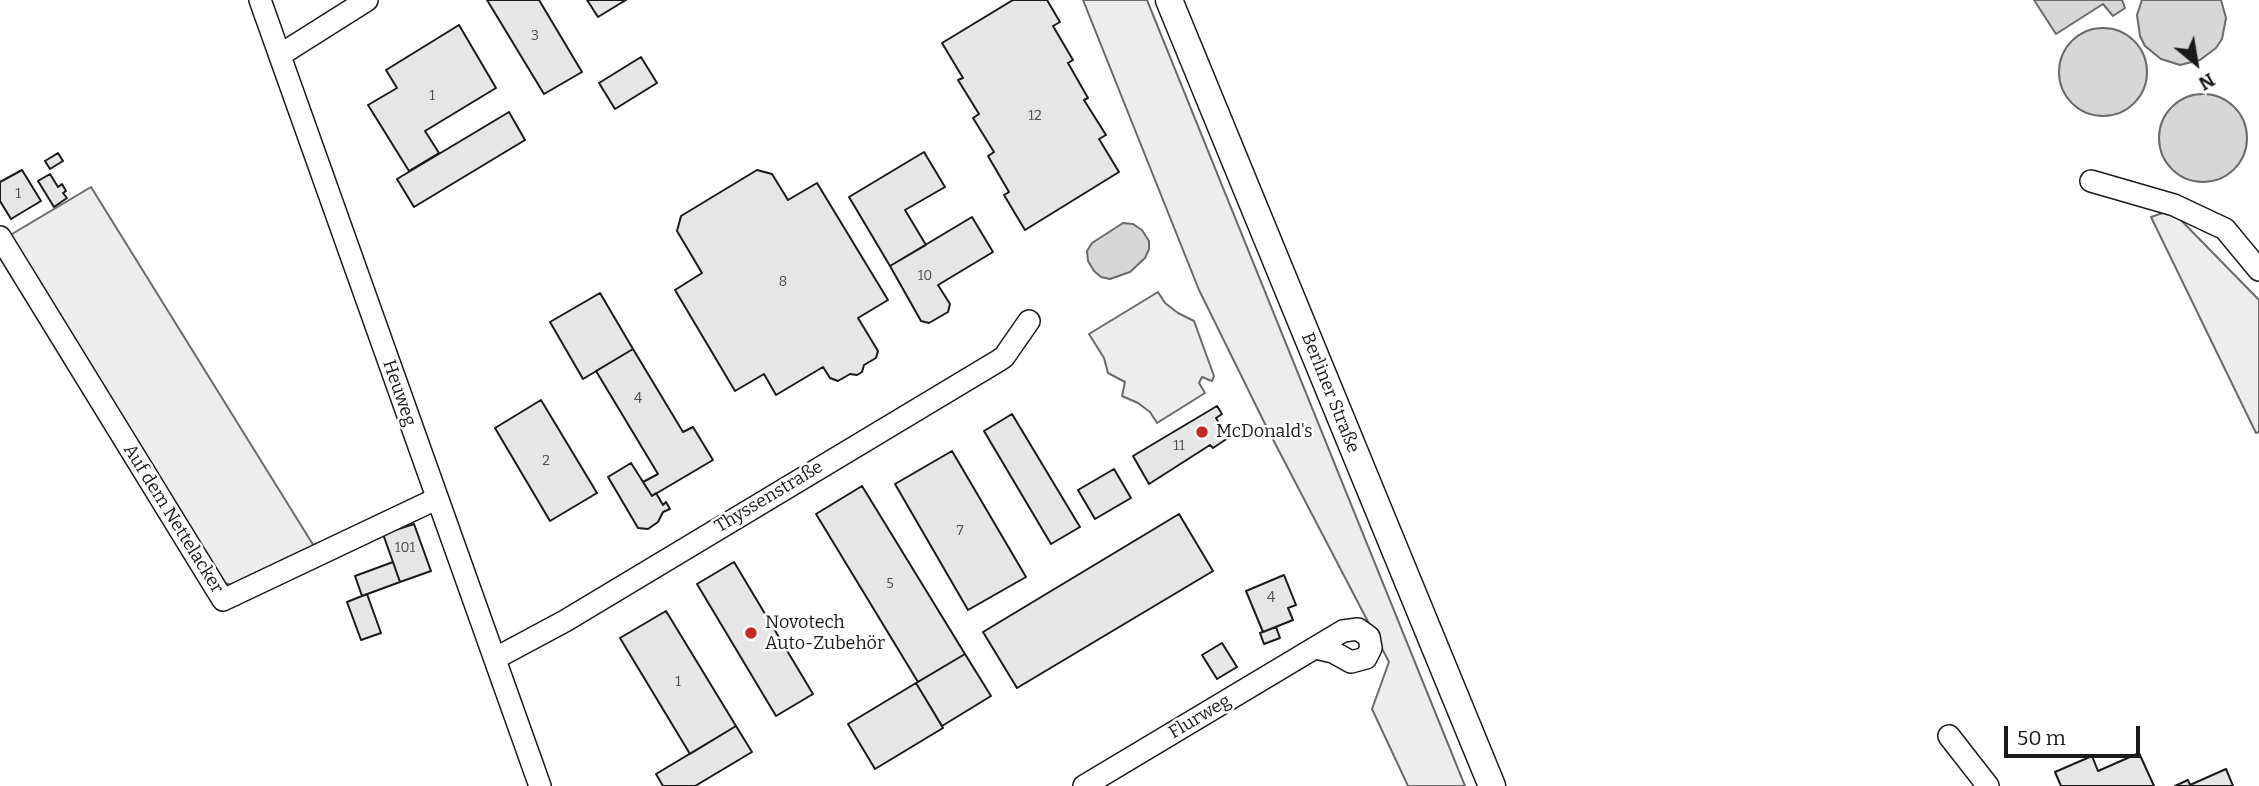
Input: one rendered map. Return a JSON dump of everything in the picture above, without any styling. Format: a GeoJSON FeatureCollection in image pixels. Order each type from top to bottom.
{"type":"FeatureCollection","features":[{"type":"Feature","properties":{"kind":"main road","name":"Berliner Straße"},"geometry":{"type":"LineString","coordinates":[[1169,0],[1492,786]]}},
{"type":"Feature","properties":{"kind":"street","name":"Heuweg"},"geometry":{"type":"LineString","coordinates":[[260,0],[540,786]]}},
{"type":"Feature","properties":{"kind":"street"},"geometry":{"type":"LineString","coordinates":[[280,55],[367,0]]}},
{"type":"Feature","properties":{"kind":"street"},"geometry":{"type":"LineString","coordinates":[[2091,181],[2174,205],[2225,229],[2259,270]]}},
{"type":"Feature","properties":{"kind":"street","name":"Auf dem Nettelacker"},"geometry":{"type":"LineString","coordinates":[[0,237],[223,600],[436,499]]}},
{"type":"Feature","properties":{"kind":"street","name":"Thyssenstraße"},"geometry":{"type":"LineString","coordinates":[[496,658],[565,621],[998,361],[1004,357],[1029,321]]}},
{"type":"Feature","properties":{"kind":"street","name":"Flurweg"},"geometry":{"type":"LineString","coordinates":[[1084,786],[1316,648]]}},
{"type":"Feature","properties":{"kind":"street"},"geometry":{"type":"LineString","coordinates":[[1949,736],[1988,786]]}},
{"type":"Feature","properties":{"kind":"shaded area"},"geometry":{"type":"Polygon","coordinates":[[[1083,0],[1147,0],[1465,786],[1408,786],[1372,709],[1389,662],[1267,428],[1199,290],[1083,0]]]}},
{"type":"Feature","properties":{"kind":"shaded area"},"geometry":{"type":"Polygon","coordinates":[[[2034,0],[2122,0],[2125,8],[2113,16],[2103,4],[2056,34],[2034,0]]]}},
{"type":"Feature","properties":{"kind":"shaded area"},"geometry":{"type":"Polygon","coordinates":[[[2142,0],[2221,0],[2226,18],[2222,39],[2216,48],[2200,60],[2180,65],[2161,59],[2145,46],[2140,36],[2137,15],[2142,0]]]}},
{"type":"Feature","properties":{"kind":"shaded area"},"geometry":{"type":"Polygon","coordinates":[[[2103,28],[2128,35],[2140,47],[2147,72],[2140,97],[2128,109],[2103,116],[2078,109],[2066,97],[2059,72],[2066,47],[2078,35],[2103,28]]]}},
{"type":"Feature","properties":{"kind":"shaded area"},"geometry":{"type":"Polygon","coordinates":[[[2203,94],[2220,97],[2234,107],[2244,121],[2247,138],[2244,155],[2234,169],[2220,179],[2203,182],[2186,179],[2172,169],[2162,155],[2159,138],[2162,121],[2172,107],[2186,97],[2203,94]]]}},
{"type":"Feature","properties":{"kind":"shaded area"},"geometry":{"type":"Polygon","coordinates":[[[91,187],[317,551],[239,587],[217,581],[7,237],[91,187]]]}},
{"type":"Feature","properties":{"kind":"shaded area"},"geometry":{"type":"Polygon","coordinates":[[[2171,210],[2259,300],[2259,432],[2256,433],[2151,217],[2171,210]]]}},
{"type":"Feature","properties":{"kind":"shaded area"},"geometry":{"type":"Polygon","coordinates":[[[1123,223],[1133,224],[1142,230],[1149,241],[1149,249],[1145,258],[1130,272],[1110,279],[1101,277],[1088,261],[1087,251],[1092,243],[1123,223]]]}},
{"type":"Feature","properties":{"kind":"shaded area"},"geometry":{"type":"Polygon","coordinates":[[[1158,292],[1165,303],[1194,321],[1214,376],[1212,381],[1202,377],[1199,383],[1205,393],[1157,423],[1150,412],[1122,396],[1125,382],[1108,373],[1104,358],[1089,334],[1158,292]]]}},
{"type":"Feature","properties":{"kind":"building"},"geometry":{"type":"Polygon","coordinates":[[[487,0],[539,0],[582,72],[544,94],[487,0]]]}},
{"type":"Feature","properties":{"kind":"building"},"geometry":{"type":"Polygon","coordinates":[[[587,0],[626,0],[598,17],[587,0]]]}},
{"type":"Feature","properties":{"kind":"building"},"geometry":{"type":"Polygon","coordinates":[[[1013,0],[1047,0],[1060,22],[1053,26],[1073,60],[1068,63],[1088,98],[1084,100],[1106,135],[1099,139],[1119,172],[1025,230],[1004,195],[1009,192],[988,156],[994,152],[973,118],[979,114],[958,80],[963,78],[942,43],[1013,0]]]}},
{"type":"Feature","properties":{"kind":"building"},"geometry":{"type":"Polygon","coordinates":[[[459,25],[496,88],[425,131],[439,153],[409,171],[368,105],[397,88],[386,70],[459,25]]]}},
{"type":"Feature","properties":{"kind":"building"},"geometry":{"type":"Polygon","coordinates":[[[641,57],[657,83],[615,109],[599,83],[641,57]]]}},
{"type":"Feature","properties":{"kind":"building"},"geometry":{"type":"Polygon","coordinates":[[[509,112],[525,140],[414,207],[397,179],[509,112]]]}},
{"type":"Feature","properties":{"kind":"building"},"geometry":{"type":"Polygon","coordinates":[[[924,152],[945,187],[905,210],[926,245],[890,266],[849,197],[924,152]]]}},
{"type":"Feature","properties":{"kind":"building"},"geometry":{"type":"Polygon","coordinates":[[[58,153],[63,161],[50,169],[45,161],[58,153]]]}},
{"type":"Feature","properties":{"kind":"building"},"geometry":{"type":"Polygon","coordinates":[[[22,170],[41,201],[11,219],[0,201],[0,182],[22,170]]]}},
{"type":"Feature","properties":{"kind":"building"},"geometry":{"type":"Polygon","coordinates":[[[757,170],[772,174],[788,200],[817,183],[888,300],[858,318],[878,351],[876,358],[864,365],[862,372],[857,375],[850,374],[838,381],[830,378],[823,367],[776,395],[764,374],[735,391],[675,290],[702,273],[677,231],[681,216],[757,170]]]}},
{"type":"Feature","properties":{"kind":"building"},"geometry":{"type":"Polygon","coordinates":[[[50,174],[58,187],[62,184],[67,198],[54,207],[38,181],[50,174]]]}},
{"type":"Feature","properties":{"kind":"building"},"geometry":{"type":"Polygon","coordinates":[[[972,217],[993,252],[938,285],[950,304],[948,312],[929,323],[921,321],[890,266],[972,217]]]}},
{"type":"Feature","properties":{"kind":"building"},"geometry":{"type":"Polygon","coordinates":[[[600,293],[633,349],[583,379],[550,322],[600,293]]]}},
{"type":"Feature","properties":{"kind":"building"},"geometry":{"type":"Polygon","coordinates":[[[633,349],[683,432],[693,427],[713,460],[652,496],[643,482],[658,474],[596,371],[633,349]]]}},
{"type":"Feature","properties":{"kind":"building"},"geometry":{"type":"Polygon","coordinates":[[[541,400],[597,493],[550,521],[495,428],[541,400]]]}},
{"type":"Feature","properties":{"kind":"building"},"geometry":{"type":"Polygon","coordinates":[[[1217,406],[1222,414],[1216,418],[1228,438],[1213,448],[1210,445],[1149,484],[1133,456],[1217,406]]]}},
{"type":"Feature","properties":{"kind":"building"},"geometry":{"type":"Polygon","coordinates":[[[1012,414],[1080,527],[1051,544],[984,431],[1012,414]]]}},
{"type":"Feature","properties":{"kind":"building"},"geometry":{"type":"Polygon","coordinates":[[[952,451],[1026,577],[968,610],[895,484],[952,451]]]}},
{"type":"Feature","properties":{"kind":"building"},"geometry":{"type":"Polygon","coordinates":[[[631,463],[652,496],[656,493],[663,505],[666,502],[670,509],[663,512],[658,522],[648,529],[638,528],[608,477],[631,463]]]}},
{"type":"Feature","properties":{"kind":"building"},"geometry":{"type":"Polygon","coordinates":[[[1114,469],[1131,498],[1095,519],[1078,490],[1114,469]]]}},
{"type":"Feature","properties":{"kind":"building"},"geometry":{"type":"Polygon","coordinates":[[[862,486],[965,654],[918,682],[816,514],[862,486]]]}},
{"type":"Feature","properties":{"kind":"building"},"geometry":{"type":"Polygon","coordinates":[[[1179,514],[1213,571],[1017,688],[983,632],[1179,514]]]}},
{"type":"Feature","properties":{"kind":"building"},"geometry":{"type":"Polygon","coordinates":[[[414,524],[431,571],[400,582],[383,534],[414,524]]]}},
{"type":"Feature","properties":{"kind":"building"},"geometry":{"type":"Polygon","coordinates":[[[393,562],[400,582],[362,596],[355,576],[393,562]]]}},
{"type":"Feature","properties":{"kind":"building"},"geometry":{"type":"Polygon","coordinates":[[[734,562],[813,694],[776,716],[697,584],[734,562]]]}},
{"type":"Feature","properties":{"kind":"building"},"geometry":{"type":"Polygon","coordinates":[[[1284,575],[1296,605],[1288,608],[1293,620],[1263,632],[1246,591],[1284,575]]]}},
{"type":"Feature","properties":{"kind":"building"},"geometry":{"type":"Polygon","coordinates":[[[367,594],[381,633],[361,640],[347,602],[367,594]]]}},
{"type":"Feature","properties":{"kind":"building"},"geometry":{"type":"Polygon","coordinates":[[[666,611],[736,726],[690,754],[620,638],[666,611]]]}},
{"type":"Feature","properties":{"kind":"building"},"geometry":{"type":"Polygon","coordinates":[[[1276,627],[1280,638],[1264,644],[1260,633],[1276,627]]]}},
{"type":"Feature","properties":{"kind":"building"},"geometry":{"type":"Polygon","coordinates":[[[1222,643],[1237,667],[1217,679],[1202,655],[1222,643]]]}},
{"type":"Feature","properties":{"kind":"building"},"geometry":{"type":"Polygon","coordinates":[[[965,654],[991,696],[942,726],[916,683],[965,654]]]}},
{"type":"Feature","properties":{"kind":"building"},"geometry":{"type":"Polygon","coordinates":[[[916,683],[943,728],[875,769],[848,724],[916,683]]]}},
{"type":"Feature","properties":{"kind":"building"},"geometry":{"type":"Polygon","coordinates":[[[736,726],[752,752],[695,786],[663,786],[656,774],[736,726]]]}},
{"type":"Feature","properties":{"kind":"building"},"geometry":{"type":"Polygon","coordinates":[[[2139,753],[2154,786],[2061,786],[2055,772],[2092,756],[2098,771],[2139,753]]]}},
{"type":"Feature","properties":{"kind":"building"},"geometry":{"type":"Polygon","coordinates":[[[2226,769],[2233,786],[2175,786],[2188,780],[2190,785],[2226,769]]]}},
{"type":"Feature","properties":{"kind":"place","name":"McDonald's"},"geometry":{"type":"Point","coordinates":[1202,432]}},
{"type":"Feature","properties":{"kind":"place","name":"Novotech Auto-Zubehör"},"geometry":{"type":"Point","coordinates":[751,633]}}]}
